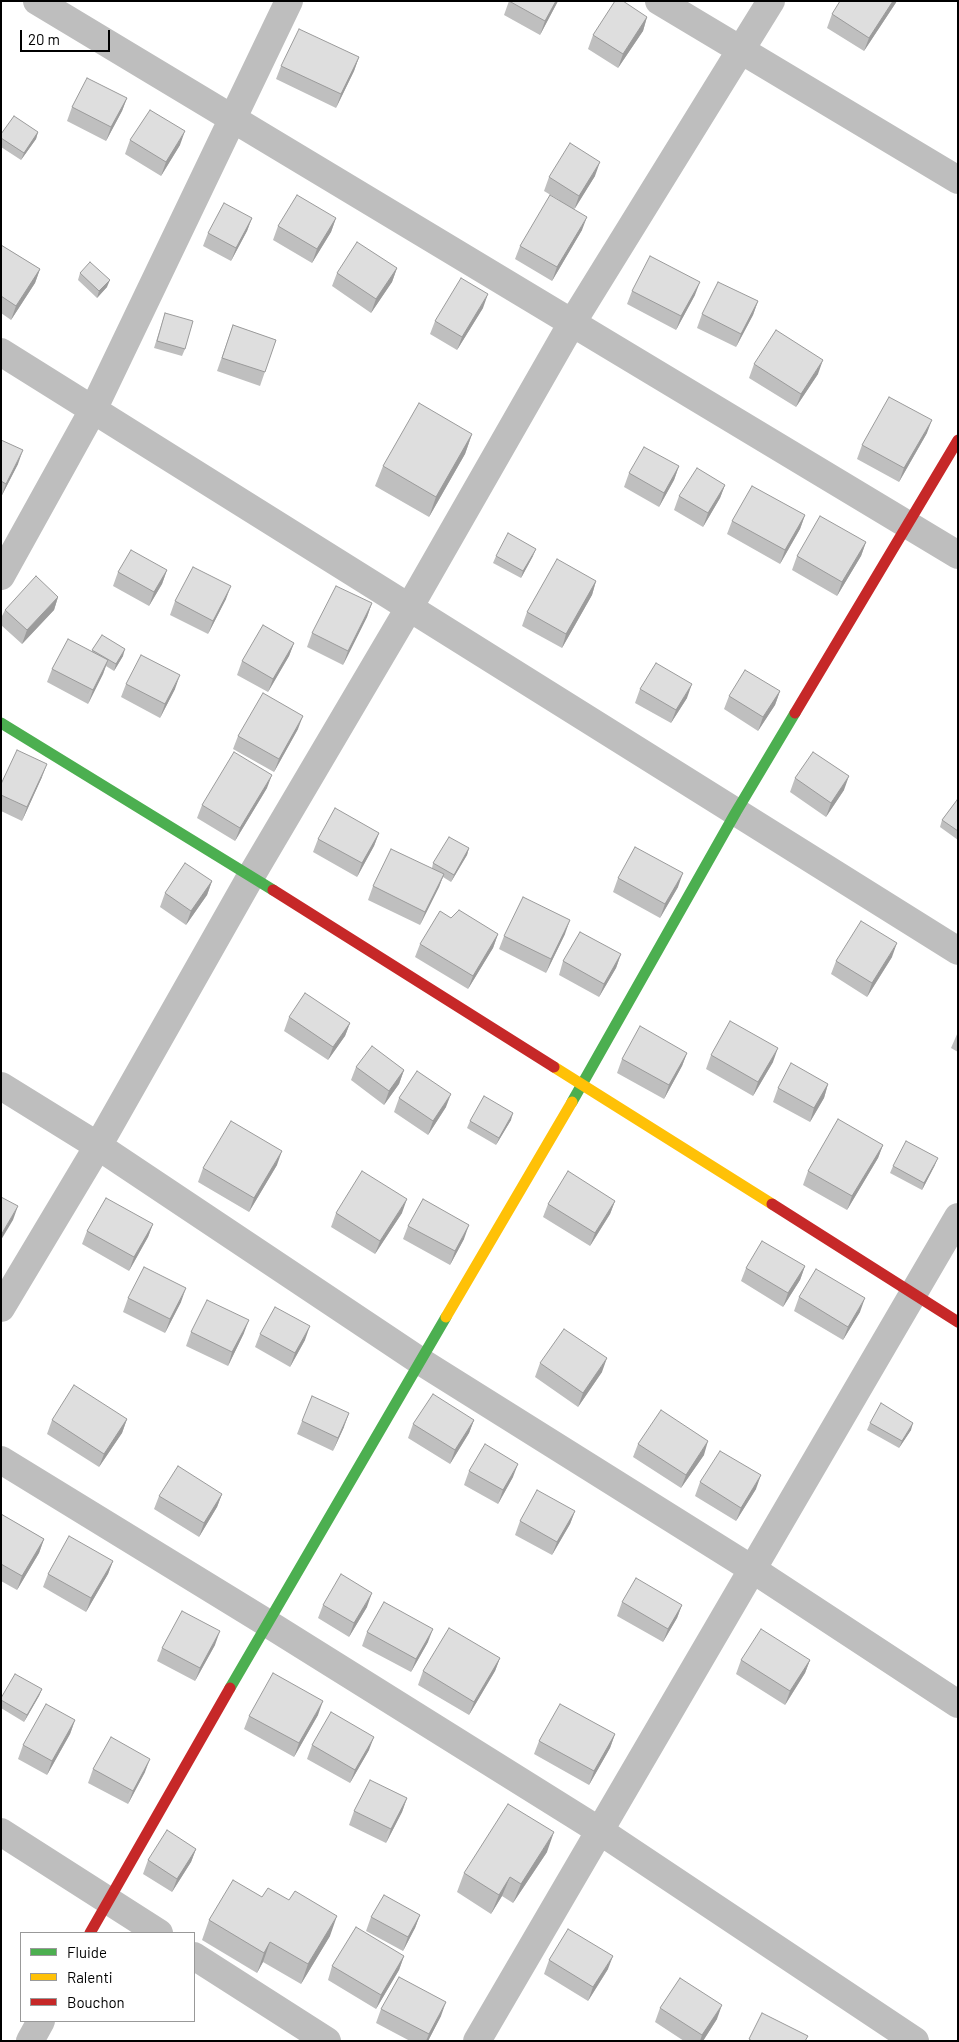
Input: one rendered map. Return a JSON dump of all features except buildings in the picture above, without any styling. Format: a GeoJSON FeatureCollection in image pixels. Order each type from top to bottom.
{"type":"FeatureCollection","features":[{"type":"Feature","properties":{"kind":"street"},"geometry":{"type":"LineString","coordinates":[[38,1],[958,555]]}},
{"type":"Feature","properties":{"kind":"street"},"geometry":{"type":"LineString","coordinates":[[1,576],[93,410],[289,1]]}},
{"type":"Feature","properties":{"kind":"street"},"geometry":{"type":"LineString","coordinates":[[659,1],[958,180]]}},
{"type":"Feature","properties":{"kind":"street"},"geometry":{"type":"LineString","coordinates":[[1,1308],[98,1146],[251,876],[409,608],[572,323],[742,51],[771,1]]}},
{"type":"Feature","properties":{"kind":"street"},"geometry":{"type":"LineString","coordinates":[[1,352],[958,951]]}},
{"type":"Feature","properties":{"kind":"street"},"geometry":{"type":"LineString","coordinates":[[91,1932],[267,1623],[582,1084],[736,812],[958,440]]}},
{"type":"Feature","properties":{"kind":"street"},"geometry":{"type":"LineString","coordinates":[[1,723],[251,876],[958,1322]]}},
{"type":"Feature","properties":{"kind":"street"},"geometry":{"type":"LineString","coordinates":[[1,1086],[98,1146],[420,1362],[752,1569],[958,1704]]}},
{"type":"Feature","properties":{"kind":"street"},"geometry":{"type":"LineString","coordinates":[[477,2041],[958,1217]]}},
{"type":"Feature","properties":{"kind":"street"},"geometry":{"type":"LineString","coordinates":[[1,1460],[600,1831],[915,2041]]}},
{"type":"Feature","properties":{"kind":"street"},"geometry":{"type":"LineString","coordinates":[[1,1832],[157,1932]]}},
{"type":"Feature","properties":{"kind":"street"},"geometry":{"type":"LineString","coordinates":[[195,1957],[327,2041]]}},
{"type":"Feature","properties":{"kind":"street"},"geometry":{"type":"LineString","coordinates":[[30,2041],[40,2022]]}},
{"type":"Feature","properties":{"kind":"traffic: fast"},"geometry":{"type":"LineString","coordinates":[[572,1102],[736,812],[795,713]]}},
{"type":"Feature","properties":{"kind":"traffic: fast"},"geometry":{"type":"LineString","coordinates":[[1,723],[273,890]]}},
{"type":"Feature","properties":{"kind":"traffic: fast"},"geometry":{"type":"LineString","coordinates":[[230,1688],[446,1317]]}},
{"type":"Feature","properties":{"kind":"traffic: slow"},"geometry":{"type":"LineString","coordinates":[[554,1067],[772,1204]]}},
{"type":"Feature","properties":{"kind":"traffic: slow"},"geometry":{"type":"LineString","coordinates":[[446,1317],[572,1102]]}},
{"type":"Feature","properties":{"kind":"traffic: jam"},"geometry":{"type":"LineString","coordinates":[[795,713],[958,440]]}},
{"type":"Feature","properties":{"kind":"traffic: jam"},"geometry":{"type":"LineString","coordinates":[[273,890],[554,1067]]}},
{"type":"Feature","properties":{"kind":"traffic: jam"},"geometry":{"type":"LineString","coordinates":[[772,1204],[958,1322]]}},
{"type":"Feature","properties":{"kind":"traffic: jam"},"geometry":{"type":"LineString","coordinates":[[91,1932],[230,1688]]}}]}
